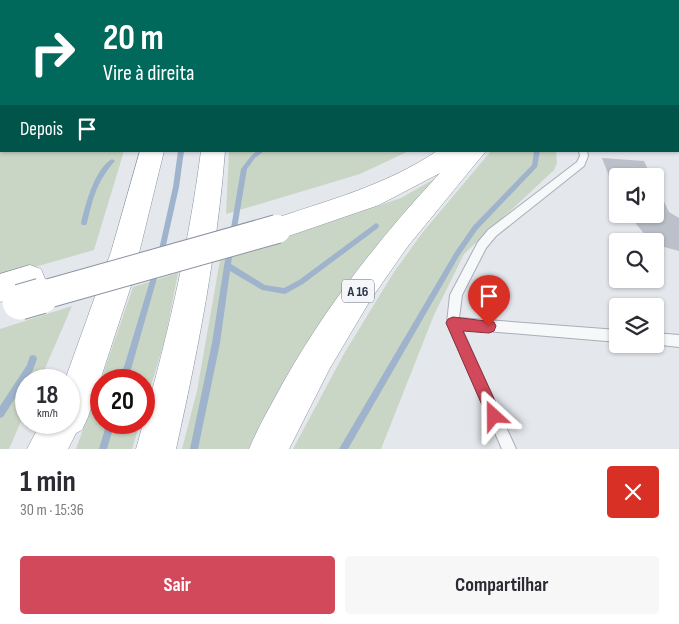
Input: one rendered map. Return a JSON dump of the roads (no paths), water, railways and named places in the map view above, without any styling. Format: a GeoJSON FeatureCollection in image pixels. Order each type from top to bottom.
{"type":"FeatureCollection","features":[{"type":"Feature","properties":{"kind":"highway"},"geometry":{"type":"LineString","coordinates":[[80,384],[112,300],[131,236],[152,152]]}},
{"type":"Feature","properties":{"kind":"highway"},"geometry":{"type":"LineString","coordinates":[[156,449],[175,374],[193,286],[206,209],[213,152]]}},
{"type":"Feature","properties":{"kind":"highway"},"geometry":{"type":"LineString","coordinates":[[277,220],[369,181],[428,152]]}},
{"type":"Feature","properties":{"kind":"highway"},"geometry":{"type":"LineString","coordinates":[[13,294],[277,220],[357,202],[396,187],[421,174],[454,152]]}},
{"type":"Feature","properties":{"kind":"highway","name":"A 16"},"geometry":{"type":"LineString","coordinates":[[269,449],[318,354],[345,310],[396,241],[473,152]]}},
{"type":"Feature","properties":{"kind":"highway"},"geometry":{"type":"LineString","coordinates":[[47,449],[56,434]]}},
{"type":"Feature","properties":{"kind":"highway"},"geometry":{"type":"LineString","coordinates":[[56,449],[61,434]]}},
{"type":"Feature","properties":{"kind":"lane"},"geometry":{"type":"LineString","coordinates":[[510,449],[453,323],[456,295],[482,245],[492,233],[581,164],[584,156],[583,152]]}},
{"type":"Feature","properties":{"kind":"lane"},"geometry":{"type":"LineString","coordinates":[[453,323],[609,335]]}},
{"type":"Feature","properties":{"kind":"lane"},"geometry":{"type":"LineString","coordinates":[[664,340],[679,341]]}},
{"type":"Feature","properties":{"kind":"waterway"},"geometry":{"type":"LineString","coordinates":[[161,254],[176,187],[181,152]]}},
{"type":"Feature","properties":{"kind":"waterway"},"geometry":{"type":"LineString","coordinates":[[233,234],[244,169],[253,157],[260,152]]}},
{"type":"Feature","properties":{"kind":"waterway"},"geometry":{"type":"LineString","coordinates":[[343,449],[457,254],[475,228],[535,166],[537,152]]}},
{"type":"Feature","properties":{"kind":"waterway"},"geometry":{"type":"LineString","coordinates":[[84,223],[97,182],[112,161]]}},
{"type":"Feature","properties":{"kind":"waterway"},"geometry":{"type":"LineString","coordinates":[[228,265],[264,288],[285,291],[301,282],[376,226]]}},
{"type":"Feature","properties":{"kind":"waterway"},"geometry":{"type":"LineString","coordinates":[[228,265],[230,251]]}},
{"type":"Feature","properties":{"kind":"waterway"},"geometry":{"type":"LineString","coordinates":[[194,449],[216,343],[228,265]]}},
{"type":"Feature","properties":{"kind":"waterway"},"geometry":{"type":"LineString","coordinates":[[127,369],[156,271]]}},
{"type":"Feature","properties":{"kind":"waterway"},"geometry":{"type":"LineString","coordinates":[[0,414],[30,367],[33,359]]}},
{"type":"Feature","properties":{"kind":"waterway"},"geometry":{"type":"LineString","coordinates":[[103,449],[107,434]]}}]}
